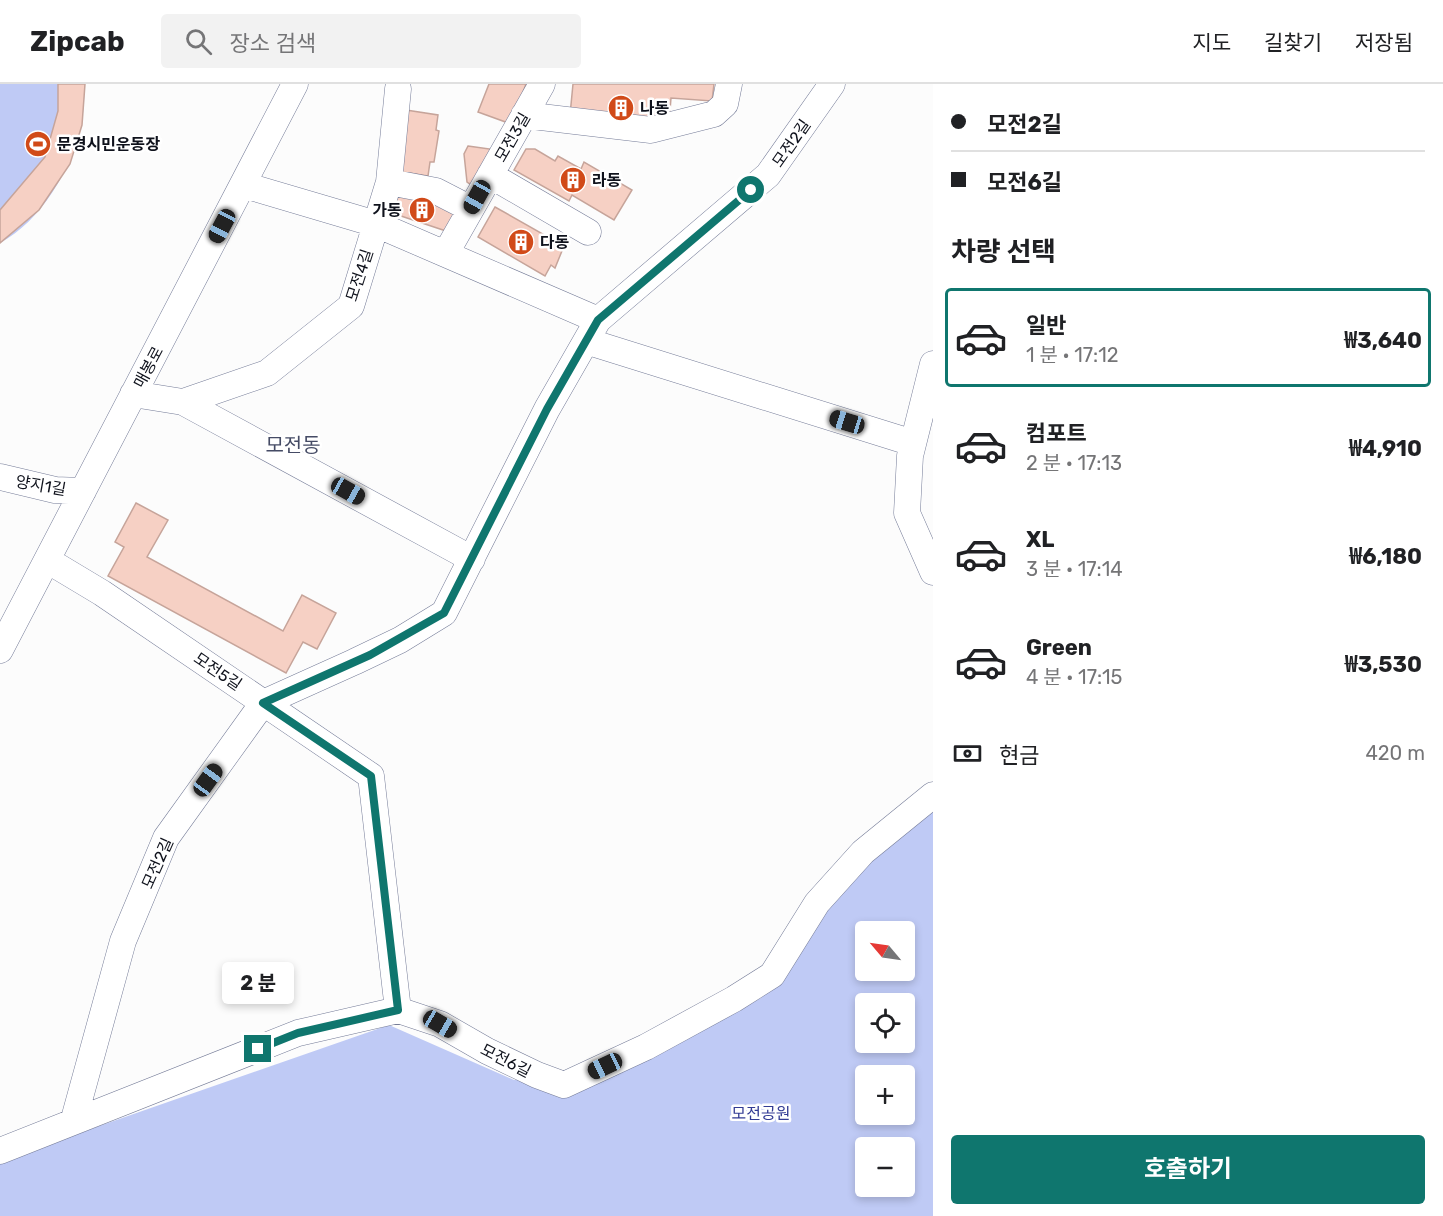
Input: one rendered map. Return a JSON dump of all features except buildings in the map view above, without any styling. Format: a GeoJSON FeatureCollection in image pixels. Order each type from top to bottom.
{"type":"FeatureCollection","features":[{"type":"Feature","properties":{"kind":"street","name":"매봉로"},"geometry":{"type":"LineString","coordinates":[[0,650],[295,84]]}},
{"type":"Feature","properties":{"kind":"street","name":"모전3길"},"geometry":{"type":"LineString","coordinates":[[446,253],[542,84]]}},
{"type":"Feature","properties":{"kind":"street"},"geometry":{"type":"LineString","coordinates":[[524,115],[651,130],[714,114],[725,104],[729,84]]}},
{"type":"Feature","properties":{"kind":"street","name":"모전2길"},"geometry":{"type":"LineString","coordinates":[[74,1119],[123,941],[166,838],[263,703],[354,663],[400,640],[444,613],[547,409],[592,330],[768,176],[832,84]]}},
{"type":"Feature","properties":{"kind":"street","name":"모전4길"},"geometry":{"type":"LineString","coordinates":[[183,402],[267,373],[348,309],[389,182],[398,89]]}},
{"type":"Feature","properties":{"kind":"street"},"geometry":{"type":"LineString","coordinates":[[490,175],[588,232]]}},
{"type":"Feature","properties":{"kind":"street"},"geometry":{"type":"LineString","coordinates":[[389,182],[436,191],[471,209]]}},
{"type":"Feature","properties":{"kind":"street"},"geometry":{"type":"LineString","coordinates":[[244,184],[376,224],[446,253],[592,330],[913,443]]}},
{"type":"Feature","properties":{"kind":"street"},"geometry":{"type":"LineString","coordinates":[[933,364],[913,443],[907,513],[933,572]]}},
{"type":"Feature","properties":{"kind":"street"},"geometry":{"type":"LineString","coordinates":[[133,394],[183,402],[472,559]]}},
{"type":"Feature","properties":{"kind":"street","name":"양지1길"},"geometry":{"type":"LineString","coordinates":[[0,477],[55,490],[83,491]]}},
{"type":"Feature","properties":{"kind":"street","name":"모전5길"},"geometry":{"type":"LineString","coordinates":[[46,560],[102,593],[371,776],[398,1010]]}},
{"type":"Feature","properties":{"kind":"street","name":"모전6길"},"geometry":{"type":"LineString","coordinates":[[398,1010],[440,1024],[507,1061],[564,1085],[646,1047],[734,999],[772,975],[817,903],[863,852],[933,795]]}},
{"type":"Feature","properties":{"kind":"street"},"geometry":{"type":"LineString","coordinates":[[0,1151],[74,1119],[298,1033],[398,1010]]}},
{"type":"Feature","properties":{"kind":"green space","name":"문경시민운동장"},"geometry":{"type":"Polygon","coordinates":[[[0,84],[85,84],[81,126],[62,177],[29,222],[0,243],[0,84]]]}},
{"type":"Feature","properties":{"kind":"green space","name":"모전공원"},"geometry":{"type":"Polygon","coordinates":[[[933,805],[933,1216],[0,1216],[0,1163],[19,1154],[389,1025],[514,1080],[558,1081],[674,1043],[761,998],[777,980],[843,883],[933,805]]]}},
{"type":"Feature","properties":{"kind":"place","name":"나동"},"geometry":{"type":"Point","coordinates":[621,108]}},
{"type":"Feature","properties":{"kind":"place","name":"문경시민운동장"},"geometry":{"type":"Point","coordinates":[38,144]}},
{"type":"Feature","properties":{"kind":"place","name":"라동"},"geometry":{"type":"Point","coordinates":[573,180]}},
{"type":"Feature","properties":{"kind":"place","name":"가동"},"geometry":{"type":"Point","coordinates":[422,210]}},
{"type":"Feature","properties":{"kind":"place","name":"다동"},"geometry":{"type":"Point","coordinates":[521,242]}},
{"type":"Feature","properties":{"kind":"district","name":"모전동"},"geometry":{"type":"Point","coordinates":[293,445]}},
{"type":"Feature","properties":{"kind":"route"},"geometry":{"type":"LineString","coordinates":[[258,1049],[298,1033],[398,1010],[371,776],[263,703],[354,663],[400,640],[444,613],[547,409],[598,320],[751,190]]}}]}
